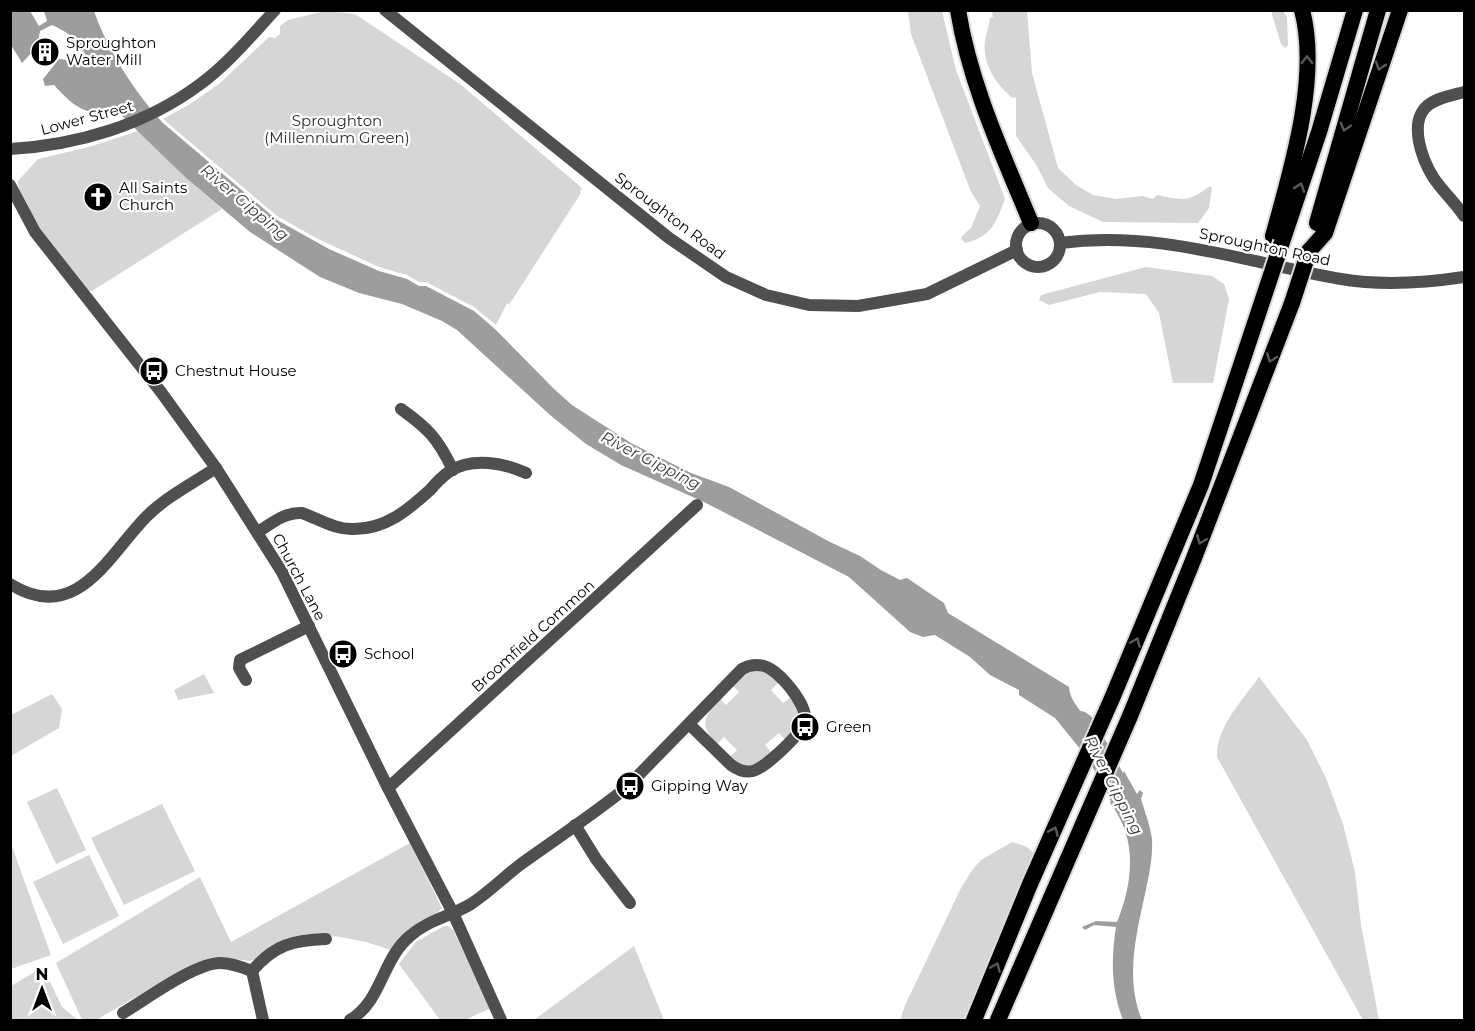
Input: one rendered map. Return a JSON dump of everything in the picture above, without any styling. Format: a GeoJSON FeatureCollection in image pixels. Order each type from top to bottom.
{"type":"FeatureCollection","features":[{"type":"Feature","properties":{"kind":"highway"},"geometry":{"type":"LineString","coordinates":[[958,10],[974,77],[1031,223]]}},
{"type":"Feature","properties":{"kind":"highway"},"geometry":{"type":"LineString","coordinates":[[974,1020],[1030,884],[1202,485],[1276,241],[1300,127],[1307,63],[1305,22],[1302,10]]}},
{"type":"Feature","properties":{"kind":"highway"},"geometry":{"type":"LineString","coordinates":[[1276,241],[1319,132],[1355,10]]}},
{"type":"Feature","properties":{"kind":"highway"},"geometry":{"type":"LineString","coordinates":[[998,1020],[1130,716],[1194,558],[1292,303],[1378,10]]}},
{"type":"Feature","properties":{"kind":"highway"},"geometry":{"type":"LineString","coordinates":[[1309,251],[1325,233],[1400,10]]}},
{"type":"Feature","properties":{"kind":"street","name":"Lower Street"},"geometry":{"type":"LineString","coordinates":[[10,149],[57,143],[118,128],[162,110],[201,84],[229,60],[275,10]]}},
{"type":"Feature","properties":{"kind":"street","name":"Sproughton Road"},"geometry":{"type":"LineString","coordinates":[[385,10],[669,238],[726,277],[766,295],[808,304],[858,306],[927,294],[1017,250]]}},
{"type":"Feature","properties":{"kind":"street"},"geometry":{"type":"LineString","coordinates":[[1464,92],[1432,102],[1426,107],[1419,120],[1418,130],[1422,152],[1432,176],[1464,216]]}},
{"type":"Feature","properties":{"kind":"street","name":"Church Lane"},"geometry":{"type":"LineString","coordinates":[[10,185],[35,232],[161,392],[216,468],[282,572],[388,788],[453,913],[501,1020]]}},
{"type":"Feature","properties":{"kind":"street"},"geometry":{"type":"LineString","coordinates":[[1031,223],[1049,225],[1058,234],[1059,252],[1055,259],[1044,266],[1030,265],[1024,261],[1017,250],[1016,244],[1020,231],[1031,223]]}},
{"type":"Feature","properties":{"kind":"street","name":"Sproughton Road"},"geometry":{"type":"LineString","coordinates":[[1060,243],[1101,239],[1143,240],[1190,247],[1343,279],[1403,283],[1464,277]]}},
{"type":"Feature","properties":{"kind":"street"},"geometry":{"type":"LineString","coordinates":[[401,409],[422,424],[437,440],[453,470]]}},
{"type":"Feature","properties":{"kind":"street"},"geometry":{"type":"LineString","coordinates":[[258,532],[281,517],[295,512],[352,530],[374,526],[408,510],[453,470],[470,465],[488,463],[526,473]]}},
{"type":"Feature","properties":{"kind":"street"},"geometry":{"type":"LineString","coordinates":[[10,584],[27,593],[44,596],[62,595],[80,587],[110,563],[149,514],[216,468]]}},
{"type":"Feature","properties":{"kind":"street","name":"Broomfield Common"},"geometry":{"type":"LineString","coordinates":[[388,788],[697,505]]}},
{"type":"Feature","properties":{"kind":"street"},"geometry":{"type":"LineString","coordinates":[[246,680],[239,668],[240,660],[309,626]]}},
{"type":"Feature","properties":{"kind":"street"},"geometry":{"type":"LineString","coordinates":[[350,1020],[370,1001],[391,959],[403,942],[425,925],[453,913],[486,893],[626,788],[737,673],[747,666],[764,666],[774,671],[800,700],[805,715],[804,725],[796,735],[762,767],[748,772],[731,765],[689,723]]}},
{"type":"Feature","properties":{"kind":"street"},"geometry":{"type":"LineString","coordinates":[[575,825],[596,859],[630,903]]}},
{"type":"Feature","properties":{"kind":"street"},"geometry":{"type":"LineString","coordinates":[[252,971],[265,957],[279,947],[299,941],[327,939]]}},
{"type":"Feature","properties":{"kind":"street"},"geometry":{"type":"LineString","coordinates":[[123,1013],[193,971],[208,965],[227,963],[252,971]]}},
{"type":"Feature","properties":{"kind":"street"},"geometry":{"type":"LineString","coordinates":[[252,971],[263,1020]]}},
{"type":"Feature","properties":{"kind":"green space","name":"Sproughton (Millennium Green)"},"geometry":{"type":"Polygon","coordinates":[[[325,11],[355,14],[460,84],[582,188],[509,305],[507,303],[496,325],[474,307],[426,282],[419,282],[407,275],[379,267],[318,239],[277,216],[163,119],[219,84],[269,37],[275,38],[280,34],[280,26],[288,20],[325,11]]]}},
{"type":"Feature","properties":{"kind":"green space"},"geometry":{"type":"Polygon","coordinates":[[[908,11],[942,11],[956,70],[1005,199],[996,221],[987,233],[965,243],[961,239],[971,228],[980,206],[971,192],[911,34],[908,11]]]}},
{"type":"Feature","properties":{"kind":"green space"},"geometry":{"type":"Polygon","coordinates":[[[992,11],[1027,11],[1032,73],[1058,168],[1076,185],[1093,195],[1116,199],[1142,196],[1153,199],[1157,195],[1185,199],[1210,186],[1212,188],[1209,208],[1198,223],[1103,222],[1069,206],[1048,188],[1037,166],[1016,136],[1016,98],[1001,87],[988,66],[985,41],[990,18],[993,17],[992,11]]]}},
{"type":"Feature","properties":{"kind":"green space"},"geometry":{"type":"Polygon","coordinates":[[[1271,11],[1283,11],[1287,17],[1288,45],[1285,48],[1281,44],[1271,11]]]}},
{"type":"Feature","properties":{"kind":"green space"},"geometry":{"type":"Polygon","coordinates":[[[138,131],[222,209],[89,291],[36,223],[21,194],[18,181],[38,159],[89,147],[138,131]]]}},
{"type":"Feature","properties":{"kind":"green space"},"geometry":{"type":"Polygon","coordinates":[[[1146,267],[1212,276],[1224,284],[1229,299],[1213,383],[1173,383],[1159,313],[1146,294],[1100,292],[1049,305],[1039,300],[1041,295],[1146,267]]]}},
{"type":"Feature","properties":{"kind":"green space"},"geometry":{"type":"Polygon","coordinates":[[[755,670],[769,673],[778,683],[771,690],[783,703],[791,697],[796,703],[799,715],[797,725],[785,740],[779,733],[765,745],[771,752],[747,767],[730,757],[737,750],[724,737],[717,744],[707,731],[706,721],[707,715],[719,698],[726,705],[739,692],[732,685],[746,673],[755,670]]]}},
{"type":"Feature","properties":{"kind":"green space"},"geometry":{"type":"Polygon","coordinates":[[[204,674],[214,693],[178,700],[174,690],[204,674]]]}},
{"type":"Feature","properties":{"kind":"green space"},"geometry":{"type":"Polygon","coordinates":[[[1259,677],[1307,740],[1326,778],[1343,824],[1355,872],[1361,925],[1379,1020],[1363,1020],[1217,757],[1225,725],[1259,677]]]}},
{"type":"Feature","properties":{"kind":"green space"},"geometry":{"type":"Polygon","coordinates":[[[52,694],[62,709],[59,728],[11,756],[11,715],[52,694]]]}},
{"type":"Feature","properties":{"kind":"green space"},"geometry":{"type":"Polygon","coordinates":[[[57,788],[86,850],[56,864],[27,802],[57,788]]]}},
{"type":"Feature","properties":{"kind":"green space"},"geometry":{"type":"Polygon","coordinates":[[[162,804],[195,871],[124,905],[91,838],[162,804]]]}},
{"type":"Feature","properties":{"kind":"green space"},"geometry":{"type":"Polygon","coordinates":[[[10,841],[51,955],[11,969],[10,969],[10,841]]]}},
{"type":"Feature","properties":{"kind":"green space"},"geometry":{"type":"Polygon","coordinates":[[[1012,842],[1027,847],[1036,855],[963,1020],[900,1020],[961,888],[972,870],[981,860],[1012,842]]]}},
{"type":"Feature","properties":{"kind":"green space"},"geometry":{"type":"Polygon","coordinates":[[[410,843],[442,908],[408,930],[391,950],[366,942],[329,935],[250,961],[217,957],[207,959],[186,968],[96,1020],[82,1020],[56,963],[200,877],[231,942],[410,843]]]}},
{"type":"Feature","properties":{"kind":"green space"},"geometry":{"type":"Polygon","coordinates":[[[89,855],[119,916],[63,944],[33,882],[89,855]]]}},
{"type":"Feature","properties":{"kind":"green space"},"geometry":{"type":"Polygon","coordinates":[[[444,926],[453,930],[491,1008],[465,1020],[440,1020],[399,964],[416,942],[444,926]]]}},
{"type":"Feature","properties":{"kind":"green space"},"geometry":{"type":"Polygon","coordinates":[[[634,946],[664,1020],[534,1020],[634,946]]]}},
{"type":"Feature","properties":{"kind":"green space"},"geometry":{"type":"Polygon","coordinates":[[[43,967],[62,1007],[78,1020],[11,1020],[11,986],[43,967]]]}},
{"type":"Feature","properties":{"kind":"water"},"geometry":{"type":"Polygon","coordinates":[[[10,11],[30,11],[39,26],[47,21],[44,11],[94,11],[123,70],[163,123],[277,220],[329,249],[379,271],[407,279],[419,286],[426,286],[474,311],[572,405],[631,443],[691,473],[729,487],[860,556],[900,580],[907,578],[944,603],[948,613],[1069,687],[1075,703],[1092,726],[1081,750],[1055,718],[1019,695],[1019,690],[990,675],[970,657],[935,635],[923,637],[910,632],[849,577],[704,502],[621,465],[586,444],[550,415],[457,330],[402,304],[359,293],[320,277],[250,232],[185,177],[120,114],[113,111],[86,111],[71,102],[54,85],[45,86],[43,79],[59,59],[90,63],[75,40],[52,25],[40,31],[37,47],[22,63],[11,45],[10,11]]]}},
{"type":"Feature","properties":{"kind":"water"},"geometry":{"type":"Polygon","coordinates":[[[1124,771],[1137,794],[1140,790],[1143,793],[1141,799],[1152,839],[1152,853],[1138,925],[1133,973],[1137,1005],[1142,1020],[1123,1020],[1119,1008],[1113,974],[1116,927],[1094,925],[1085,930],[1082,927],[1096,921],[1117,922],[1127,892],[1129,846],[1119,817],[1110,803],[1124,771]]]}},
{"type":"Feature","properties":{"kind":"waterway","name":"River Gipping"},"geometry":{"type":"LineString","coordinates":[[1080,723],[1084,726],[1132,815]]}},
{"type":"Feature","properties":{"kind":"place","name":"Sproughton Water Mill"},"geometry":{"type":"Point","coordinates":[45,52]}},
{"type":"Feature","properties":{"kind":"place","name":"All Saints Church"},"geometry":{"type":"Point","coordinates":[98,197]}},
{"type":"Feature","properties":{"kind":"place","name":"Chestnut House"},"geometry":{"type":"Point","coordinates":[154,371]}},
{"type":"Feature","properties":{"kind":"place","name":"School"},"geometry":{"type":"Point","coordinates":[343,654]}},
{"type":"Feature","properties":{"kind":"place","name":"Green"},"geometry":{"type":"Point","coordinates":[805,727]}},
{"type":"Feature","properties":{"kind":"place","name":"Gipping Way"},"geometry":{"type":"Point","coordinates":[630,786]}}]}
